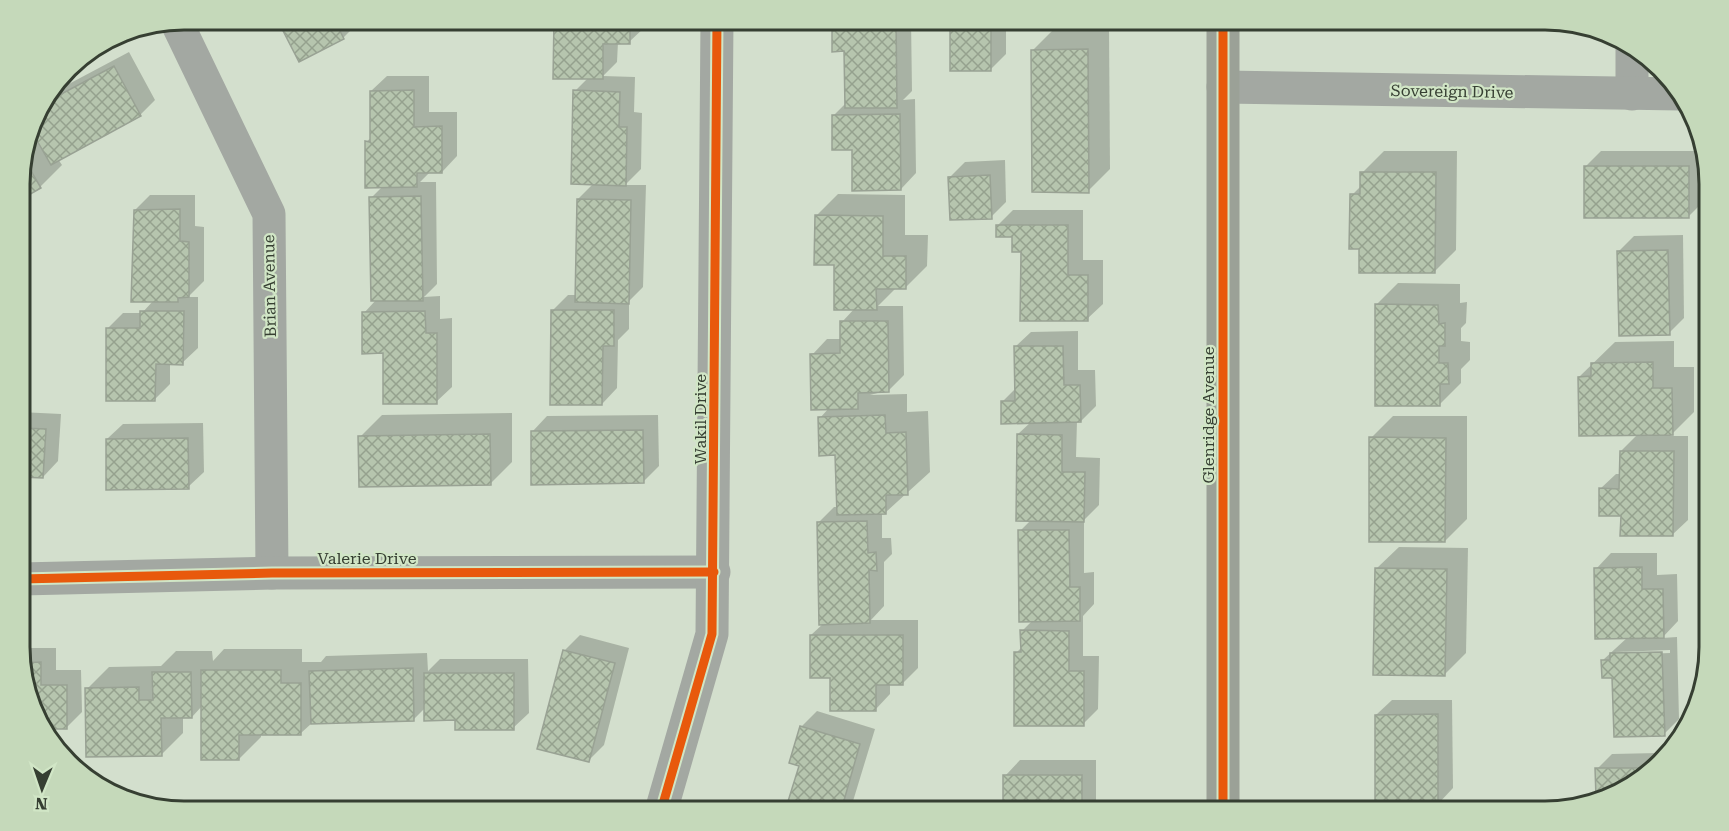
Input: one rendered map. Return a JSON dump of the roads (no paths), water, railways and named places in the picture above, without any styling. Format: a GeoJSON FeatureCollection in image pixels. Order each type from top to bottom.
{"type":"FeatureCollection","features":[{"type":"Feature","properties":{"kind":"main road","name":"Glenridge Avenue"},"geometry":{"type":"LineString","coordinates":[[1222,801],[1223,30]]}},
{"type":"Feature","properties":{"kind":"street","name":"Brian Avenue"},"geometry":{"type":"LineString","coordinates":[[180,30],[269,214],[272,573]]}},
{"type":"Feature","properties":{"kind":"street","name":"Wakil Drive"},"geometry":{"type":"LineString","coordinates":[[664,801],[712,634],[717,30]]}},
{"type":"Feature","properties":{"kind":"street"},"geometry":{"type":"LineString","coordinates":[[1632,57],[1632,94]]}},
{"type":"Feature","properties":{"kind":"street","name":"Sovereign Drive"},"geometry":{"type":"LineString","coordinates":[[1223,87],[1670,94]]}},
{"type":"Feature","properties":{"kind":"street","name":"Valerie Drive"},"geometry":{"type":"LineString","coordinates":[[30,579],[272,573],[714,572]]}}]}
